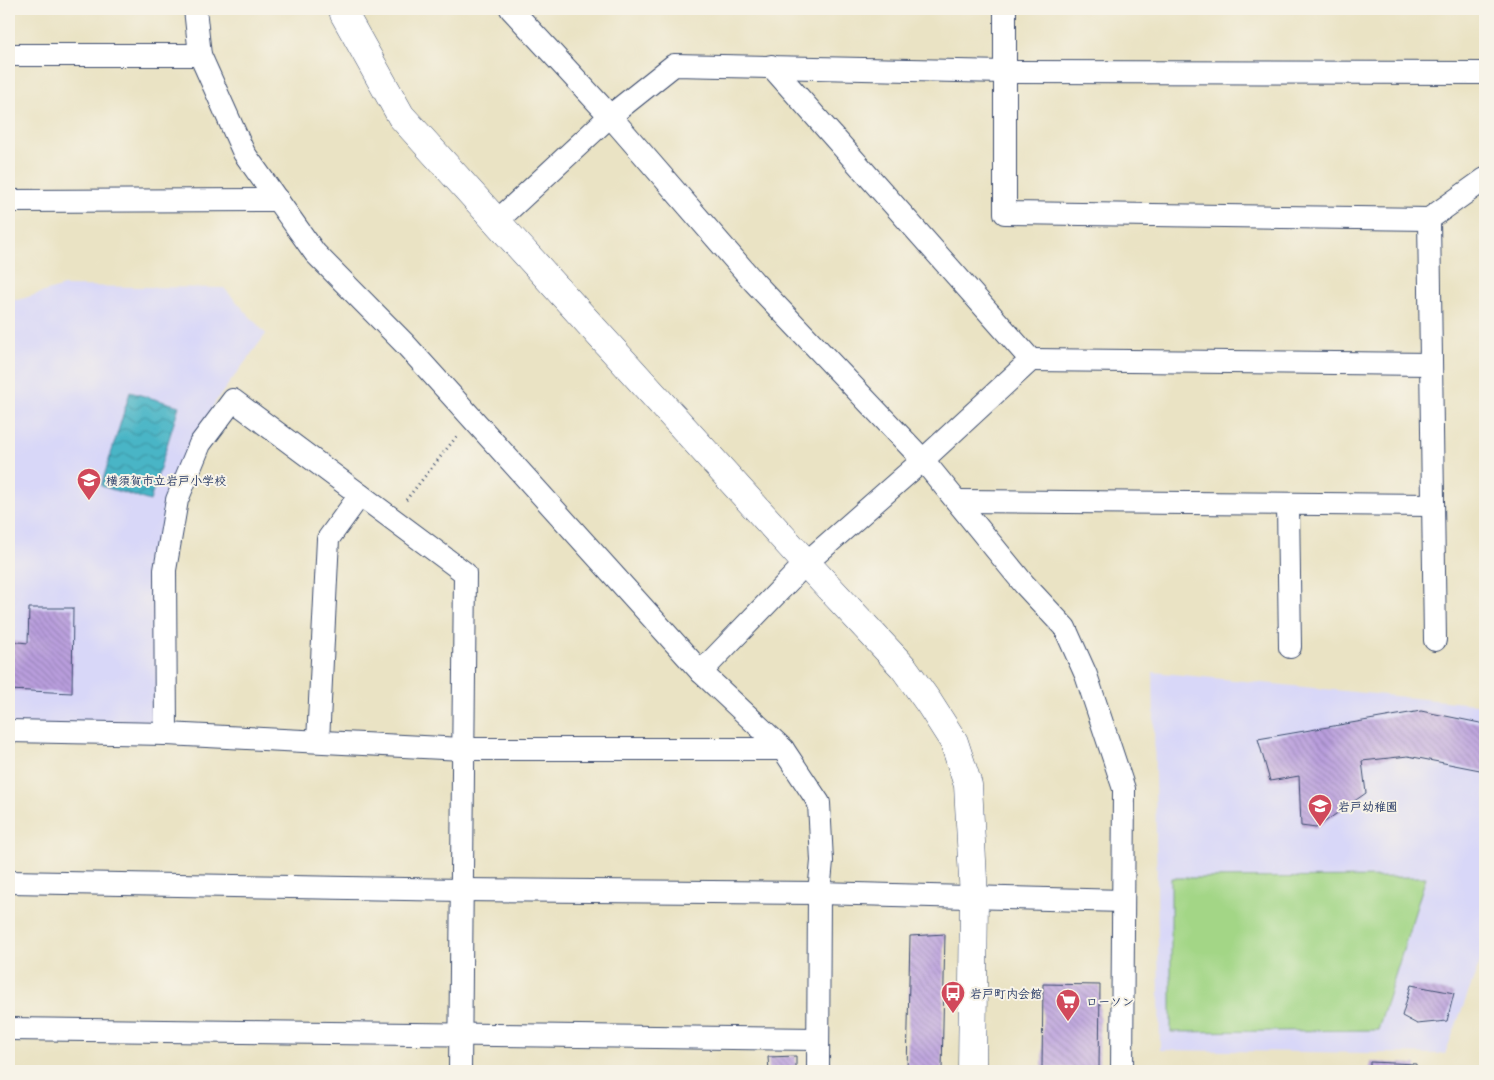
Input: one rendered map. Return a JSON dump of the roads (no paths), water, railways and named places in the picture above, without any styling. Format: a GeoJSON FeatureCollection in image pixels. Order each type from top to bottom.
{"type":"FeatureCollection","features":[{"type":"Feature","properties":{"kind":"street"},"geometry":{"type":"LineString","coordinates":[[195,9],[200,55],[244,154],[316,253],[406,345],[701,672],[783,749],[819,803],[822,861],[819,894],[818,1071]]}},
{"type":"Feature","properties":{"kind":"street"},"geometry":{"type":"LineString","coordinates":[[343,9],[369,61],[401,116],[806,563],[904,668],[954,742],[968,785],[974,898],[972,1071]]}},
{"type":"Feature","properties":{"kind":"street"},"geometry":{"type":"LineString","coordinates":[[511,9],[610,116],[754,282],[923,460],[1024,584],[1065,628],[1086,675],[1124,788],[1122,1071]]}},
{"type":"Feature","properties":{"kind":"street"},"geometry":{"type":"LineString","coordinates":[[1005,9],[1005,213],[1428,219],[1485,179]]}},
{"type":"Feature","properties":{"kind":"street"},"geometry":{"type":"LineString","coordinates":[[9,55],[200,55]]}},
{"type":"Feature","properties":{"kind":"street"},"geometry":{"type":"LineString","coordinates":[[496,222],[610,116],[674,65],[1005,72],[1485,73]]}},
{"type":"Feature","properties":{"kind":"street"},"geometry":{"type":"LineString","coordinates":[[771,66],[1031,360]]}},
{"type":"Feature","properties":{"kind":"street"},"geometry":{"type":"LineString","coordinates":[[9,200],[278,200]]}},
{"type":"Feature","properties":{"kind":"street"},"geometry":{"type":"LineString","coordinates":[[1428,219],[1435,640]]}},
{"type":"Feature","properties":{"kind":"street"},"geometry":{"type":"LineString","coordinates":[[701,672],[806,563],[923,460],[1031,360],[1431,364]]}},
{"type":"Feature","properties":{"kind":"street"},"geometry":{"type":"LineString","coordinates":[[166,734],[165,570],[177,500],[200,444],[233,400],[465,573],[460,1071]]}},
{"type":"Feature","properties":{"kind":"street"},"geometry":{"type":"LineString","coordinates":[[318,741],[328,538],[360,495]]}},
{"type":"Feature","properties":{"kind":"street"},"geometry":{"type":"LineString","coordinates":[[957,501],[1433,505]]}},
{"type":"Feature","properties":{"kind":"street"},"geometry":{"type":"LineString","coordinates":[[1288,504],[1290,647]]}},
{"type":"Feature","properties":{"kind":"street"},"geometry":{"type":"LineString","coordinates":[[9,731],[166,734],[463,749],[783,749]]}},
{"type":"Feature","properties":{"kind":"street"},"geometry":{"type":"LineString","coordinates":[[9,882],[819,894],[1123,902]]}},
{"type":"Feature","properties":{"kind":"street"},"geometry":{"type":"LineString","coordinates":[[9,1029],[818,1039]]}},
{"type":"Feature","properties":{"kind":"water"},"geometry":{"type":"Polygon","coordinates":[[[130,392],[179,406],[150,501],[101,486],[130,392]]]}},
{"type":"Feature","properties":{"kind":"place","name":"横須賀市立岩戸小学校"},"geometry":{"type":"Point","coordinates":[89,501]}},
{"type":"Feature","properties":{"kind":"place","name":"岩戸幼稚園"},"geometry":{"type":"Point","coordinates":[1320,827]}},
{"type":"Feature","properties":{"kind":"place","name":"岩戸町内会館"},"geometry":{"type":"Point","coordinates":[953,1014]}},
{"type":"Feature","properties":{"kind":"place","name":"ローソン"},"geometry":{"type":"Point","coordinates":[1068,1022]}}]}
